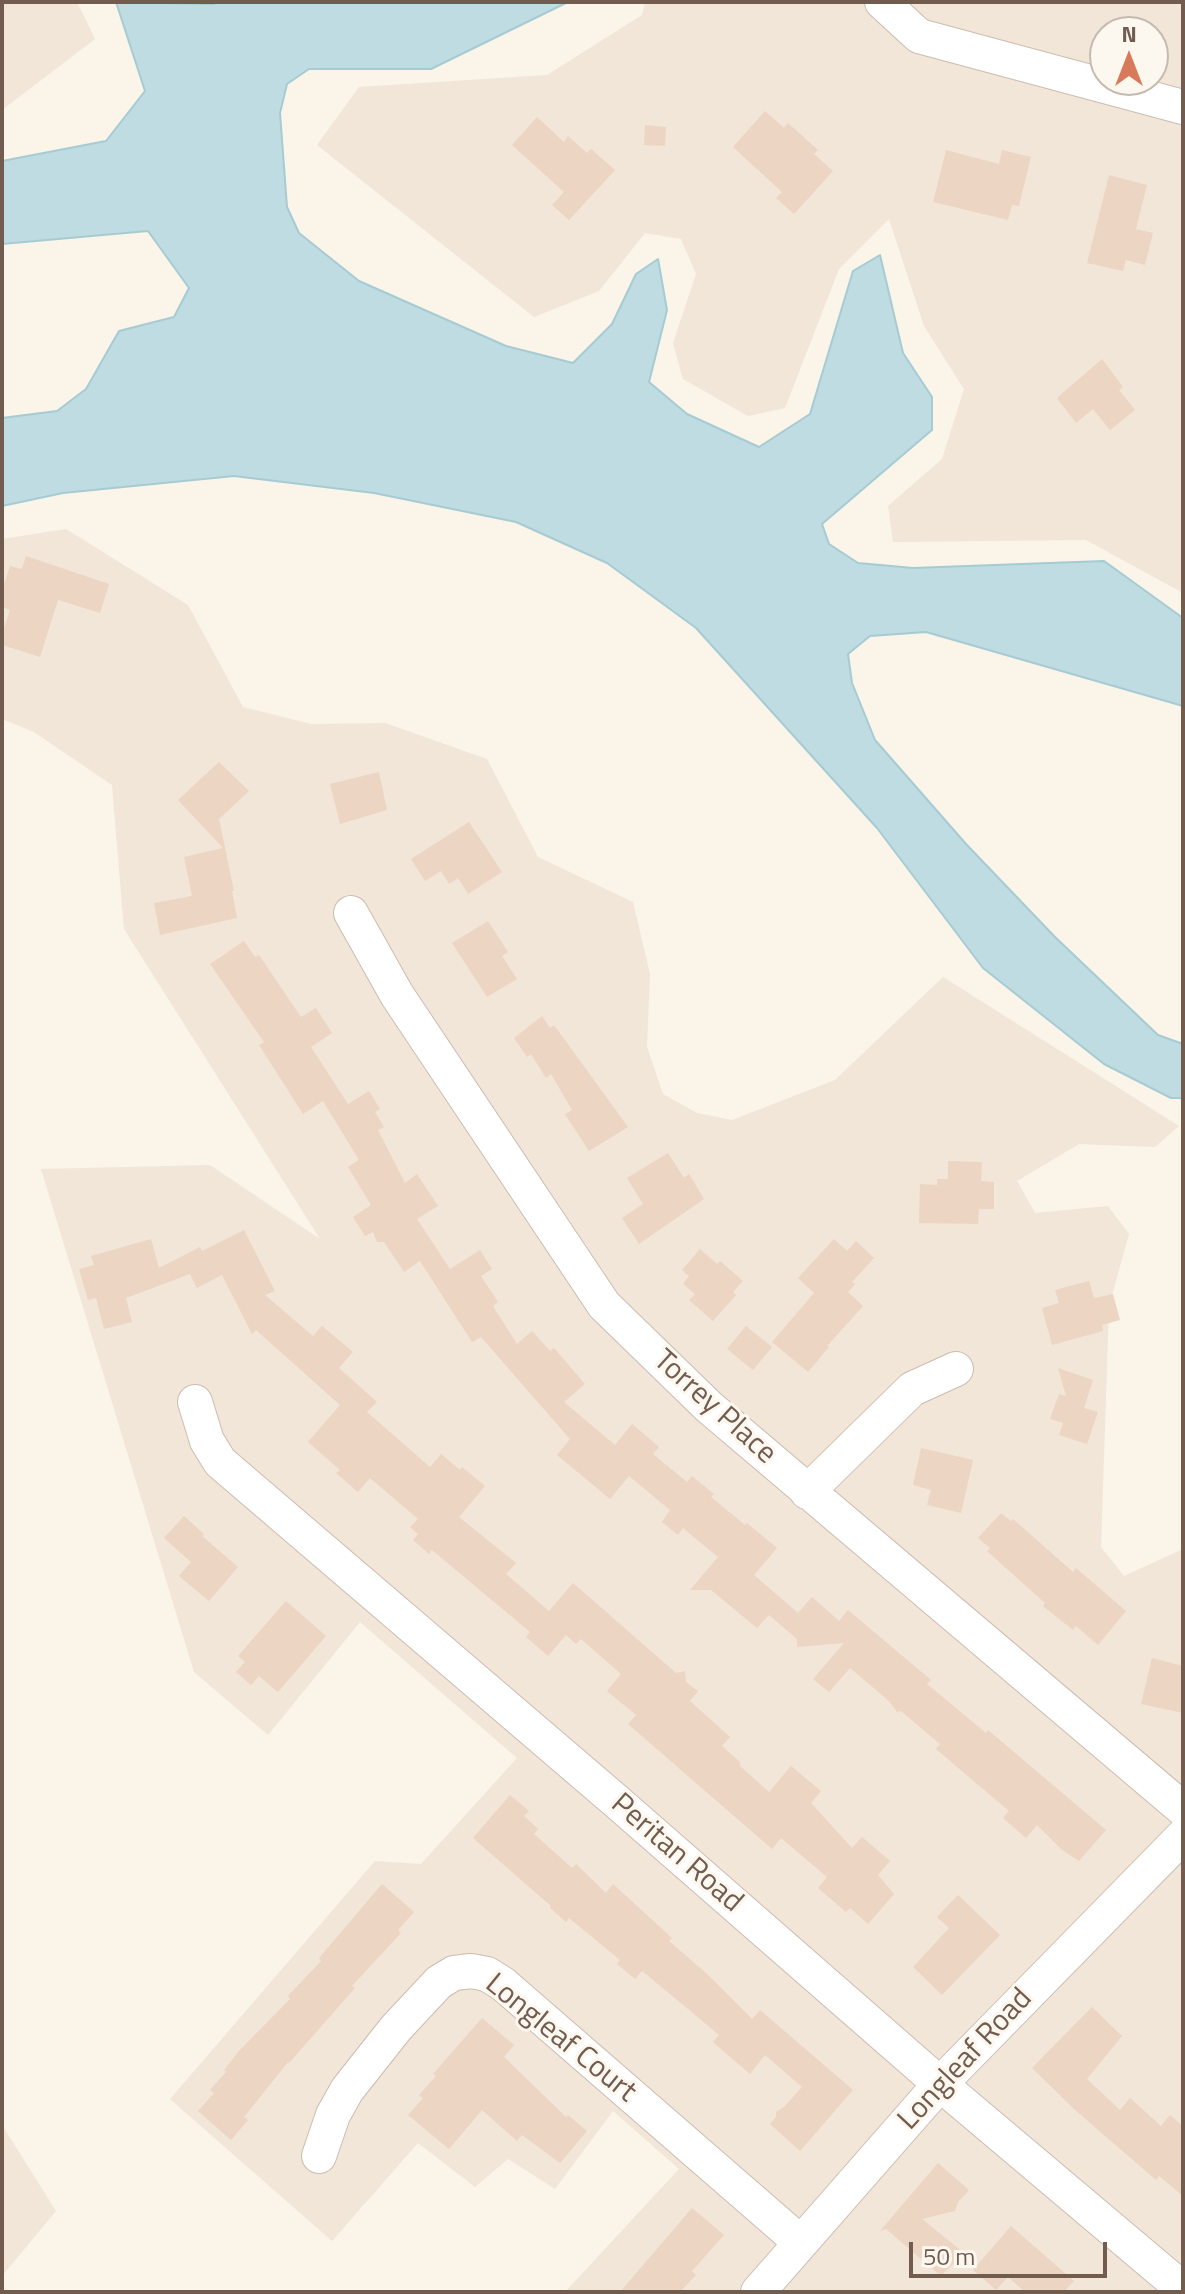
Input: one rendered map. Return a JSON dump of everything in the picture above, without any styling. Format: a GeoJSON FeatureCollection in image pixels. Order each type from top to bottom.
{"type":"FeatureCollection","features":[{"type":"Feature","properties":{"kind":"street"},"geometry":{"type":"LineString","coordinates":[[882,2],[919,36],[1183,107]]}},
{"type":"Feature","properties":{"kind":"street","name":"Torrey Place"},"geometry":{"type":"LineString","coordinates":[[351,913],[397,995],[604,1305],[709,1407],[1183,1809]]}},
{"type":"Feature","properties":{"kind":"street"},"geometry":{"type":"LineString","coordinates":[[807,1492],[912,1389],[956,1369]]}},
{"type":"Feature","properties":{"kind":"street","name":"Peritan Road"},"geometry":{"type":"LineString","coordinates":[[195,1402],[207,1441],[220,1462],[940,2084],[1183,2289]]}},
{"type":"Feature","properties":{"kind":"street","name":"Longleaf Road"},"geometry":{"type":"LineString","coordinates":[[758,2292],[940,2084],[1183,1836]]}},
{"type":"Feature","properties":{"kind":"street","name":"Longleaf Court"},"geometry":{"type":"LineString","coordinates":[[319,2156],[333,2115],[347,2090],[396,2028],[439,1982],[454,1973],[471,1971],[487,1974],[503,1984],[800,2242]]}},
{"type":"Feature","properties":{"kind":"shaded area"},"geometry":{"type":"Polygon","coordinates":[[[2,2],[77,2],[95,39],[2,110],[2,2]]]}},
{"type":"Feature","properties":{"kind":"shaded area"},"geometry":{"type":"Polygon","coordinates":[[[645,2],[1183,2],[1183,593],[1086,540],[893,542],[888,506],[942,459],[964,389],[924,326],[889,219],[839,269],[785,408],[748,416],[683,379],[673,343],[696,274],[681,239],[645,233],[599,291],[534,317],[317,145],[359,87],[547,75],[642,15],[645,2]]]}},
{"type":"Feature","properties":{"kind":"shaded area"},"geometry":{"type":"Polygon","coordinates":[[[66,529],[188,605],[243,707],[311,724],[385,723],[487,759],[538,857],[633,902],[650,974],[647,1047],[663,1094],[697,1113],[732,1120],[835,1080],[943,977],[1179,1126],[1155,1147],[1079,1144],[1017,1181],[1035,1213],[1108,1206],[1129,1234],[1109,1306],[1101,1547],[1124,1576],[1183,1549],[1183,2292],[565,2292],[679,2169],[613,2111],[555,2189],[508,2159],[475,2187],[418,2143],[332,2241],[170,2099],[375,1861],[421,1864],[517,1758],[360,1622],[268,1735],[194,1672],[41,1169],[210,1165],[320,1239],[124,929],[112,785],[34,732],[2,719],[2,539],[66,529]]]}},
{"type":"Feature","properties":{"kind":"shaded area"},"geometry":{"type":"Polygon","coordinates":[[[2,2125],[56,2211],[2,2276],[2,2125]]]}},
{"type":"Feature","properties":{"kind":"water"},"geometry":{"type":"Polygon","coordinates":[[[116,2],[568,2],[431,69],[309,69],[287,84],[280,113],[287,207],[299,233],[359,281],[506,346],[573,363],[612,324],[636,274],[658,259],[667,310],[649,382],[687,414],[759,447],[810,414],[853,271],[880,255],[903,353],[932,397],[932,430],[822,524],[829,544],[858,563],[913,568],[1104,561],[1183,618],[1183,706],[926,632],[870,636],[848,654],[852,683],[875,740],[966,844],[1055,937],[1158,1035],[1183,1044],[1183,1098],[1171,1098],[1104,1064],[983,968],[877,828],[696,628],[607,563],[516,522],[374,493],[234,476],[63,493],[2,506],[2,418],[57,411],[86,389],[119,331],[174,317],[189,288],[148,231],[2,244],[2,161],[106,141],[145,91],[116,2]]]}},
{"type":"Feature","properties":{"kind":"building"},"geometry":{"type":"Polygon","coordinates":[[[765,111],[784,128],[788,123],[818,150],[814,154],[833,171],[794,214],[776,198],[782,192],[733,147],[765,111]]]}},
{"type":"Feature","properties":{"kind":"building"},"geometry":{"type":"Polygon","coordinates":[[[537,117],[564,142],[568,136],[587,153],[591,149],[615,170],[569,220],[552,205],[564,192],[512,145],[537,117]]]}},
{"type":"Feature","properties":{"kind":"building"},"geometry":{"type":"Polygon","coordinates":[[[645,125],[666,127],[665,146],[644,145],[645,125]]]}},
{"type":"Feature","properties":{"kind":"building"},"geometry":{"type":"Polygon","coordinates":[[[946,150],[999,164],[1002,150],[1031,157],[1019,206],[1012,205],[1008,220],[933,202],[946,150]]]}},
{"type":"Feature","properties":{"kind":"building"},"geometry":{"type":"Polygon","coordinates":[[[1109,175],[1147,185],[1136,229],[1153,233],[1145,265],[1126,260],[1123,271],[1087,263],[1109,175]]]}},
{"type":"Feature","properties":{"kind":"building"},"geometry":{"type":"Polygon","coordinates":[[[1102,359],[1123,387],[1119,390],[1135,410],[1110,430],[1093,409],[1076,423],[1057,398],[1102,359]]]}},
{"type":"Feature","properties":{"kind":"building"},"geometry":{"type":"Polygon","coordinates":[[[26,556],[109,584],[100,613],[58,600],[40,657],[2,645],[2,634],[10,610],[2,607],[2,591],[10,566],[22,569],[26,556]]]}},
{"type":"Feature","properties":{"kind":"building"},"geometry":{"type":"Polygon","coordinates":[[[219,762],[249,791],[219,819],[237,918],[160,935],[154,903],[192,896],[184,857],[223,848],[178,800],[219,762]]]}},
{"type":"Feature","properties":{"kind":"building"},"geometry":{"type":"Polygon","coordinates":[[[379,772],[387,810],[340,824],[330,784],[379,772]]]}},
{"type":"Feature","properties":{"kind":"building"},"geometry":{"type":"Polygon","coordinates":[[[469,822],[502,872],[468,894],[458,878],[449,884],[441,871],[425,881],[411,859],[469,822]]]}},
{"type":"Feature","properties":{"kind":"building"},"geometry":{"type":"Polygon","coordinates":[[[488,921],[508,952],[502,956],[517,979],[487,997],[452,943],[488,921]]]}},
{"type":"Feature","properties":{"kind":"building"},"geometry":{"type":"Polygon","coordinates":[[[244,941],[255,957],[259,955],[301,1017],[316,1008],[332,1033],[311,1047],[348,1104],[369,1091],[380,1109],[375,1112],[384,1127],[378,1130],[405,1183],[417,1174],[438,1206],[417,1219],[450,1269],[480,1250],[492,1269],[481,1276],[498,1302],[493,1306],[517,1344],[532,1331],[550,1351],[554,1348],[585,1384],[564,1402],[615,1445],[632,1424],[659,1447],[653,1454],[687,1482],[692,1476],[714,1494],[711,1497],[777,1548],[754,1575],[798,1613],[812,1597],[839,1621],[848,1610],[931,1680],[927,1684],[986,1733],[988,1730],[1106,1830],[1079,1861],[1062,1850],[1037,1825],[1026,1838],[1003,1818],[1009,1811],[936,1749],[940,1744],[901,1711],[897,1712],[889,1701],[850,1668],[829,1692],[813,1679],[844,1643],[797,1647],[797,1639],[769,1615],[757,1628],[711,1590],[690,1590],[718,1557],[683,1528],[678,1535],[662,1522],[670,1510],[629,1476],[610,1499],[557,1455],[570,1439],[481,1337],[472,1342],[420,1261],[404,1272],[384,1242],[377,1242],[373,1232],[365,1236],[353,1217],[371,1205],[348,1167],[359,1160],[323,1101],[303,1114],[259,1045],[264,1042],[210,964],[244,941]]]}},
{"type":"Feature","properties":{"kind":"building"},"geometry":{"type":"Polygon","coordinates":[[[542,1016],[550,1028],[554,1025],[628,1127],[589,1151],[565,1114],[572,1110],[551,1074],[546,1078],[531,1054],[527,1057],[514,1038],[542,1016]]]}},
{"type":"Feature","properties":{"kind":"building"},"geometry":{"type":"Polygon","coordinates":[[[668,1153],[684,1178],[689,1174],[704,1199],[639,1244],[622,1218],[643,1204],[627,1178],[668,1153]]]}},
{"type":"Feature","properties":{"kind":"building"},"geometry":{"type":"Polygon","coordinates":[[[948,1161],[982,1162],[981,1181],[994,1182],[994,1209],[979,1209],[978,1224],[919,1223],[920,1184],[937,1185],[937,1179],[948,1179],[948,1161]]]}},
{"type":"Feature","properties":{"kind":"building"},"geometry":{"type":"Polygon","coordinates":[[[244,1230],[275,1291],[265,1295],[313,1336],[322,1326],[353,1352],[339,1368],[377,1402],[367,1412],[430,1467],[441,1454],[485,1486],[459,1517],[516,1563],[506,1574],[549,1611],[573,1583],[676,1673],[685,1671],[686,1682],[698,1691],[690,1701],[730,1737],[722,1746],[769,1792],[791,1766],[821,1791],[811,1803],[852,1848],[862,1837],[890,1861],[878,1875],[894,1894],[868,1924],[850,1908],[846,1912],[818,1888],[827,1877],[781,1838],[772,1849],[628,1724],[636,1715],[607,1691],[621,1674],[581,1639],[576,1644],[566,1635],[548,1656],[526,1637],[530,1632],[432,1550],[429,1554],[413,1540],[418,1534],[410,1527],[418,1519],[370,1478],[358,1492],[336,1473],[340,1470],[308,1442],[340,1405],[256,1330],[252,1334],[222,1275],[197,1288],[190,1274],[126,1298],[132,1322],[104,1329],[96,1298],[88,1300],[79,1269],[94,1265],[91,1256],[151,1239],[159,1268],[200,1247],[202,1251],[244,1230]]]}},
{"type":"Feature","properties":{"kind":"building"},"geometry":{"type":"Polygon","coordinates":[[[834,1239],[847,1251],[856,1241],[874,1258],[852,1282],[855,1284],[848,1292],[863,1306],[808,1372],[772,1342],[814,1293],[798,1278],[834,1239]]]}},
{"type":"Feature","properties":{"kind":"building"},"geometry":{"type":"Polygon","coordinates":[[[700,1249],[743,1281],[733,1292],[736,1295],[713,1321],[689,1300],[695,1294],[683,1284],[689,1276],[682,1270],[700,1249]]]}},
{"type":"Feature","properties":{"kind":"building"},"geometry":{"type":"Polygon","coordinates":[[[1089,1281],[1094,1298],[1113,1294],[1120,1320],[1102,1325],[1103,1331],[1052,1345],[1042,1308],[1059,1303],[1055,1290],[1089,1281]]]}},
{"type":"Feature","properties":{"kind":"building"},"geometry":{"type":"Polygon","coordinates":[[[746,1326],[772,1347],[753,1370],[727,1349],[746,1326]]]}},
{"type":"Feature","properties":{"kind":"building"},"geometry":{"type":"Polygon","coordinates":[[[1058,1368],[1093,1380],[1084,1408],[1098,1412],[1087,1444],[1059,1435],[1063,1423],[1050,1419],[1059,1394],[1066,1396],[1058,1368]]]}},
{"type":"Feature","properties":{"kind":"building"},"geometry":{"type":"Polygon","coordinates":[[[921,1448],[973,1460],[961,1513],[927,1505],[931,1490],[913,1485],[921,1448]]]}},
{"type":"Feature","properties":{"kind":"building"},"geometry":{"type":"Polygon","coordinates":[[[1001,1513],[1011,1521],[1013,1519],[1073,1572],[1076,1568],[1126,1611],[1098,1645],[1076,1626],[1073,1630],[1043,1606],[1045,1603],[987,1551],[990,1548],[978,1538],[1001,1513]]]}},
{"type":"Feature","properties":{"kind":"building"},"geometry":{"type":"Polygon","coordinates":[[[184,1516],[238,1567],[209,1601],[179,1576],[191,1562],[164,1538],[184,1516]]]}},
{"type":"Feature","properties":{"kind":"building"},"geometry":{"type":"Polygon","coordinates":[[[286,1601],[326,1636],[278,1692],[259,1676],[251,1685],[236,1672],[245,1662],[238,1656],[286,1601]]]}},
{"type":"Feature","properties":{"kind":"building"},"geometry":{"type":"Polygon","coordinates":[[[1152,1658],[1183,1666],[1183,1713],[1141,1704],[1152,1658]]]}},
{"type":"Feature","properties":{"kind":"building"},"geometry":{"type":"Polygon","coordinates":[[[510,1795],[529,1811],[524,1816],[538,1829],[534,1834],[572,1868],[576,1864],[606,1893],[613,1884],[752,2019],[760,2010],[853,2090],[800,2151],[770,2124],[776,2112],[802,2087],[765,2055],[750,2074],[713,2042],[719,2035],[642,1971],[635,1979],[617,1964],[620,1960],[569,1918],[566,1922],[473,1838],[510,1795]]]}},
{"type":"Feature","properties":{"kind":"building"},"geometry":{"type":"Polygon","coordinates":[[[382,1884],[414,1912],[398,1930],[401,1933],[352,1986],[355,1988],[288,2062],[244,2117],[248,2120],[231,2140],[198,2111],[214,2093],[210,2090],[239,2051],[290,1999],[288,1996],[321,1961],[319,1958],[382,1884]]]}},
{"type":"Feature","properties":{"kind":"building"},"geometry":{"type":"Polygon","coordinates":[[[958,1895],[1000,1935],[942,1995],[913,1967],[949,1928],[937,1917],[958,1895]]]}},
{"type":"Feature","properties":{"kind":"building"},"geometry":{"type":"Polygon","coordinates":[[[1092,2007],[1122,2036],[1087,2079],[1120,2110],[1130,2098],[1161,2126],[1170,2115],[1183,2126],[1183,2196],[1159,2176],[1156,2180],[1032,2068],[1092,2007]]]}},
{"type":"Feature","properties":{"kind":"building"},"geometry":{"type":"Polygon","coordinates":[[[482,2018],[514,2045],[504,2057],[566,2117],[568,2115],[587,2131],[560,2163],[522,2135],[517,2141],[482,2110],[449,2149],[408,2115],[423,2098],[419,2095],[436,2076],[433,2074],[482,2018]]]}},
{"type":"Feature","properties":{"kind":"building"},"geometry":{"type":"Polygon","coordinates":[[[938,2163],[969,2190],[958,2202],[955,2211],[922,2219],[964,2253],[941,2276],[886,2229],[880,2231],[938,2163]]]}},
{"type":"Feature","properties":{"kind":"building"},"geometry":{"type":"Polygon","coordinates":[[[692,2208],[724,2235],[692,2271],[696,2275],[680,2292],[620,2292],[692,2208]]]}},
{"type":"Feature","properties":{"kind":"building"},"geometry":{"type":"Polygon","coordinates":[[[1011,2226],[1074,2281],[1064,2292],[1025,2292],[1008,2277],[996,2290],[973,2270],[1011,2226]]]}}]}
